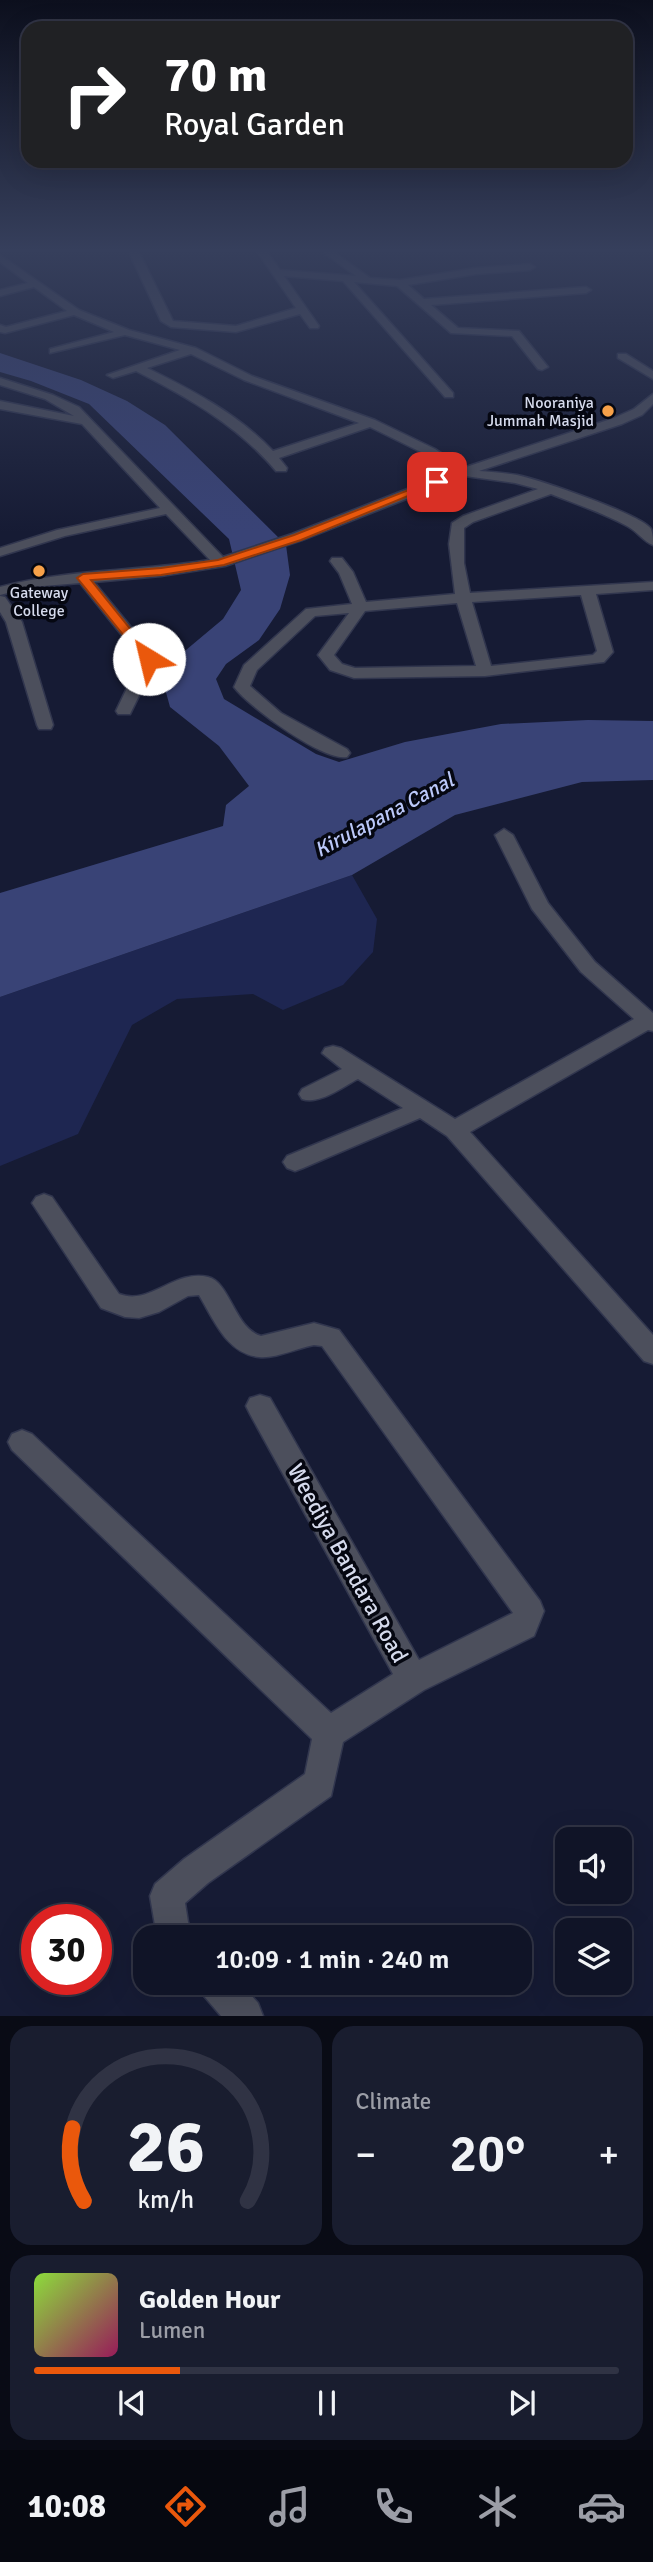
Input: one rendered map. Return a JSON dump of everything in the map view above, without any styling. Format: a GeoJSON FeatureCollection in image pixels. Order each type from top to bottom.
{"type":"FeatureCollection","features":[{"type":"Feature","properties":{"kind":"street"},"geometry":{"type":"LineString","coordinates":[[54,351],[80,344]]}},
{"type":"Feature","properties":{"kind":"street"},"geometry":{"type":"LineString","coordinates":[[169,344],[191,350],[248,378],[371,423],[431,452],[461,473],[516,478],[625,519],[644,529],[653,541]]}},
{"type":"Feature","properties":{"kind":"street"},"geometry":{"type":"LineString","coordinates":[[404,344],[449,395]]}},
{"type":"Feature","properties":{"kind":"street"},"geometry":{"type":"LineString","coordinates":[[524,344],[542,367]]}},
{"type":"Feature","properties":{"kind":"street"},"geometry":{"type":"LineString","coordinates":[[113,375],[191,350]]}},
{"type":"Feature","properties":{"kind":"street"},"geometry":{"type":"LineString","coordinates":[[622,356],[653,376]]}},
{"type":"Feature","properties":{"kind":"street"},"geometry":{"type":"LineString","coordinates":[[137,367],[216,409],[272,456],[281,468]]}},
{"type":"Feature","properties":{"kind":"street"},"geometry":{"type":"LineString","coordinates":[[0,381],[49,397],[75,410],[168,510],[225,561]]}},
{"type":"Feature","properties":{"kind":"street"},"geometry":{"type":"LineString","coordinates":[[0,591],[31,583],[161,572],[225,561],[298,537],[461,473],[618,421],[638,412],[653,398]]}},
{"type":"Feature","properties":{"kind":"street"},"geometry":{"type":"LineString","coordinates":[[0,405],[42,415],[87,421]]}},
{"type":"Feature","properties":{"kind":"street"},"geometry":{"type":"LineString","coordinates":[[272,456],[371,423]]}},
{"type":"Feature","properties":{"kind":"street"},"geometry":{"type":"LineString","coordinates":[[485,671],[463,598],[455,546],[457,526],[468,519],[551,489]]}},
{"type":"Feature","properties":{"kind":"street"},"geometry":{"type":"LineString","coordinates":[[0,552],[62,533],[168,510]]}},
{"type":"Feature","properties":{"kind":"street"},"geometry":{"type":"LineString","coordinates":[[337,561],[346,572],[361,607]]}},
{"type":"Feature","properties":{"kind":"street"},"geometry":{"type":"LineString","coordinates":[[83,578],[149,659],[124,710]]}},
{"type":"Feature","properties":{"kind":"street"},"geometry":{"type":"LineString","coordinates":[[341,752],[262,706],[242,687],[250,668],[301,618],[311,612],[463,598],[653,586]]}},
{"type":"Feature","properties":{"kind":"street"},"geometry":{"type":"LineString","coordinates":[[361,607],[326,655],[336,667],[354,673],[387,674],[485,671],[598,659],[606,652],[588,592]]}},
{"type":"Feature","properties":{"kind":"street"},"geometry":{"type":"LineString","coordinates":[[0,600],[14,622],[45,725]]}},
{"type":"Feature","properties":{"kind":"street"},"geometry":{"type":"LineString","coordinates":[[455,1130],[651,1022],[588,967],[572,947],[539,905],[504,835]]}},
{"type":"Feature","properties":{"kind":"street"},"geometry":{"type":"LineString","coordinates":[[333,1053],[455,1130],[653,1353]]}},
{"type":"Feature","properties":{"kind":"street"},"geometry":{"type":"LineString","coordinates":[[310,1094],[360,1069]]}},
{"type":"Feature","properties":{"kind":"street"},"geometry":{"type":"LineString","coordinates":[[295,1162],[421,1109]]}},
{"type":"Feature","properties":{"kind":"street"},"geometry":{"type":"LineString","coordinates":[[44,1203],[110,1301],[124,1309],[142,1308],[197,1284],[206,1286],[236,1334],[247,1343],[261,1347],[314,1334],[330,1337],[529,1611],[523,1626],[412,1679]]}},
{"type":"Feature","properties":{"kind":"street","name":"Weediya Bandara Road"},"geometry":{"type":"LineString","coordinates":[[260,1406],[412,1679],[329,1733]]}},
{"type":"Feature","properties":{"kind":"street"},"geometry":{"type":"LineString","coordinates":[[22,1442],[329,1733],[318,1784],[196,1871],[167,1896],[170,1925]]}},
{"type":"Feature","properties":{"kind":"street"},"geometry":{"type":"LineString","coordinates":[[228,1995],[246,2016]]}},
{"type":"Feature","properties":{"kind":"shaded area"},"geometry":{"type":"Polygon","coordinates":[[[352,875],[377,919],[373,952],[343,985],[283,1010],[253,994],[177,999],[132,1025],[78,1134],[0,1166],[0,997],[352,875]]]}},
{"type":"Feature","properties":{"kind":"water","name":"Kirulapana Canal"},"geometry":{"type":"Polygon","coordinates":[[[0,353],[81,380],[127,401],[165,425],[286,545],[290,575],[280,609],[259,640],[226,664],[216,679],[224,699],[316,754],[339,762],[405,742],[501,724],[588,720],[653,721],[653,780],[582,782],[455,815],[352,875],[0,997],[0,893],[223,826],[226,805],[249,786],[219,746],[170,707],[164,685],[186,650],[223,619],[241,590],[229,539],[89,404],[0,372],[0,353]]]}},
{"type":"Feature","properties":{"kind":"place","name":"Nooraniya Jummah Masjid"},"geometry":{"type":"Point","coordinates":[608,411]}},
{"type":"Feature","properties":{"kind":"place","name":"Gateway College"},"geometry":{"type":"Point","coordinates":[39,571]}},
{"type":"Feature","properties":{"kind":"route"},"geometry":{"type":"LineString","coordinates":[[149,659],[134,637],[83,578],[161,572],[220,563],[298,537],[437,482]]}}]}
